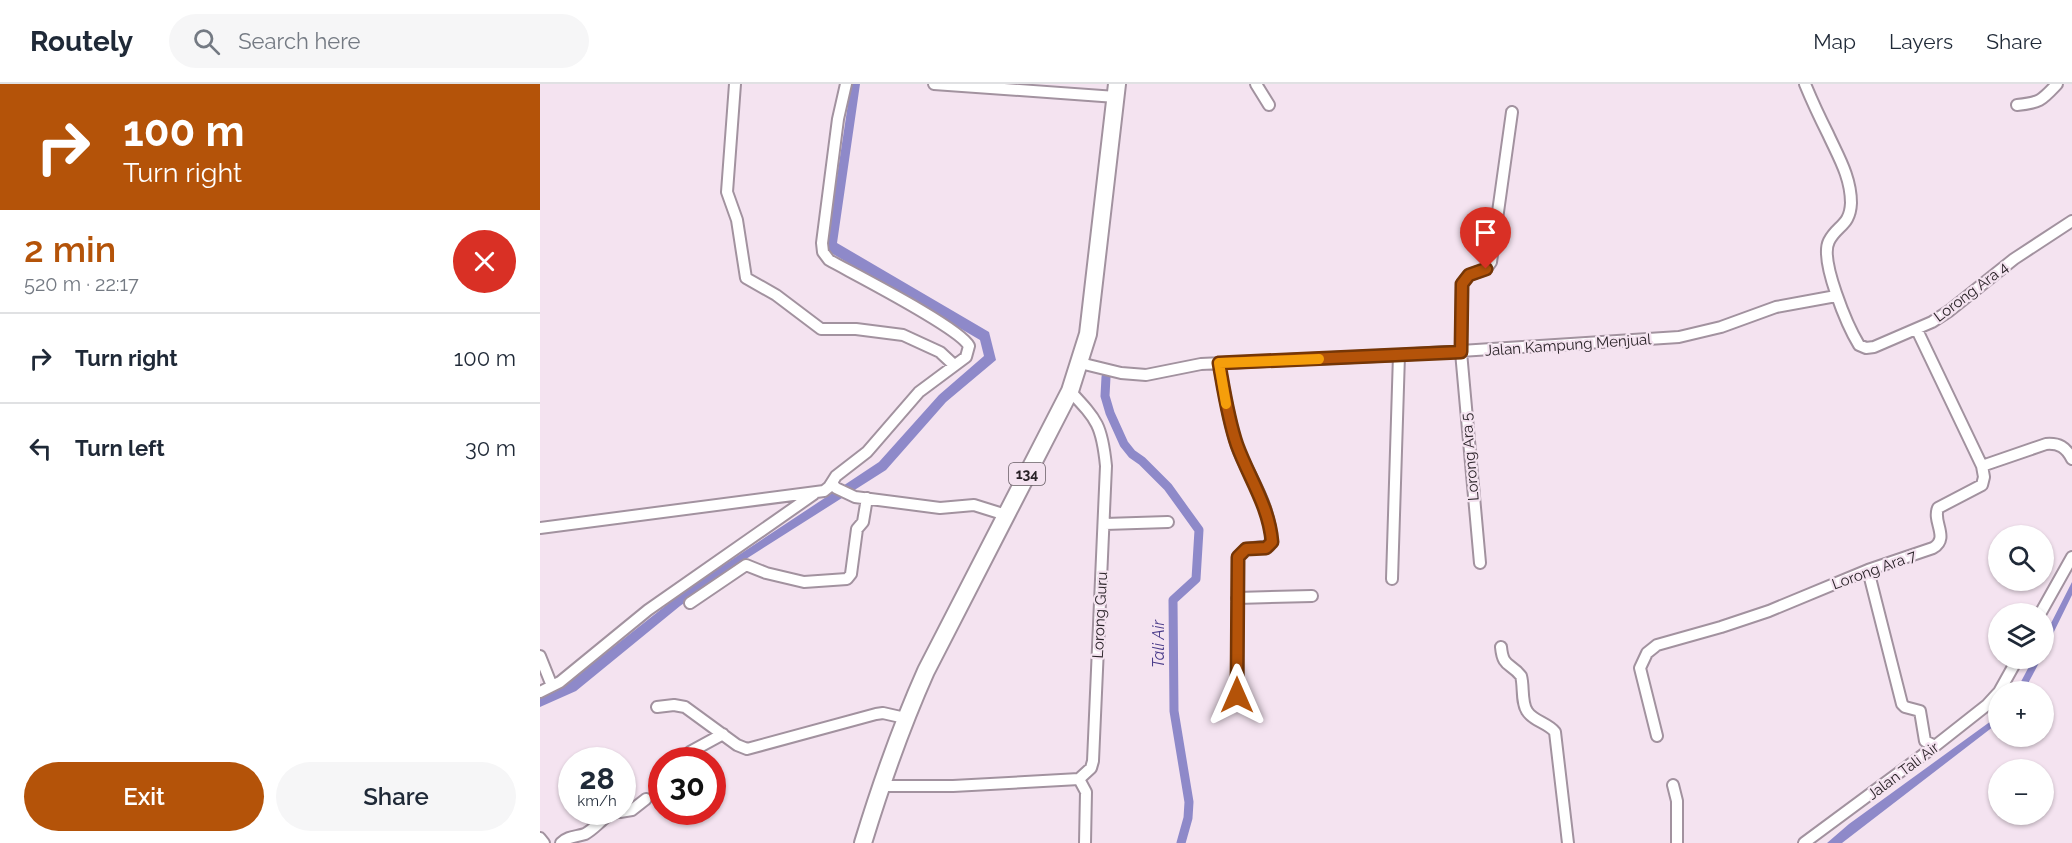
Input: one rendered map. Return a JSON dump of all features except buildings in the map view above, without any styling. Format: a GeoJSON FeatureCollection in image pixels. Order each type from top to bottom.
{"type":"FeatureCollection","features":[{"type":"Feature","properties":{"kind":"main road","name":"134"},"geometry":{"type":"LineString","coordinates":[[863,843],[880,786],[927,671],[1070,391],[1080,363],[1088,334],[1117,91]]}},
{"type":"Feature","properties":{"kind":"street"},"geometry":{"type":"LineString","coordinates":[[735,84],[728,192],[737,220],[746,278],[776,295],[821,329],[854,328],[903,335],[940,352],[954,365]]}},
{"type":"Feature","properties":{"kind":"street"},"geometry":{"type":"LineString","coordinates":[[540,528],[824,491],[834,485],[840,473],[867,452],[919,392],[966,357],[969,350],[967,342],[962,337],[830,260],[821,248],[838,119],[846,84]]}},
{"type":"Feature","properties":{"kind":"street"},"geometry":{"type":"LineString","coordinates":[[934,84],[1117,91]]}},
{"type":"Feature","properties":{"kind":"street"},"geometry":{"type":"LineString","coordinates":[[1256,84],[1269,105]]}},
{"type":"Feature","properties":{"kind":"street","name":"Lorong Ara 4"},"geometry":{"type":"LineString","coordinates":[[1805,84],[1842,162],[1850,189],[1851,204],[1848,219],[1829,240],[1827,246],[1836,296],[1859,345],[1866,348],[1874,346],[1917,330],[1949,311],[2014,259],[2072,221]]}},
{"type":"Feature","properties":{"kind":"street"},"geometry":{"type":"LineString","coordinates":[[2017,105],[2035,104],[2048,96],[2057,84]]}},
{"type":"Feature","properties":{"kind":"street","name":"Lorong Ara 5"},"geometry":{"type":"LineString","coordinates":[[1480,563],[1461,352],[1462,284],[1469,275],[1486,269],[1491,262],[1512,112]]}},
{"type":"Feature","properties":{"kind":"street","name":"Jalan Kampung Menjual"},"geometry":{"type":"LineString","coordinates":[[1080,363],[1121,374],[1146,375],[1201,364],[1461,352],[1679,338],[1721,327],[1776,307],[1836,296]]}},
{"type":"Feature","properties":{"kind":"street"},"geometry":{"type":"LineString","coordinates":[[1917,330],[1982,466],[2055,443],[2064,446],[2072,459]]}},
{"type":"Feature","properties":{"kind":"street"},"geometry":{"type":"LineString","coordinates":[[1392,579],[1399,355]]}},
{"type":"Feature","properties":{"kind":"street"},"geometry":{"type":"LineString","coordinates":[[1219,363],[1231,426],[1238,449],[1266,512],[1272,542],[1269,546],[1246,549],[1238,557],[1237,694],[1244,705]]}},
{"type":"Feature","properties":{"kind":"street","name":"Lorong Guru"},"geometry":{"type":"LineString","coordinates":[[1070,391],[1091,413],[1104,438],[1106,466],[1093,761],[1086,773],[1079,778]]}},
{"type":"Feature","properties":{"kind":"street","name":"Lorong Ara 7"},"geometry":{"type":"LineString","coordinates":[[1657,736],[1640,668],[1652,648],[1769,611],[1868,570],[1937,546],[1941,537],[1936,517],[1938,508],[1982,485],[1984,477],[1982,466]]}},
{"type":"Feature","properties":{"kind":"street"},"geometry":{"type":"LineString","coordinates":[[834,485],[852,495],[867,498],[940,508],[974,505],[1006,515]]}},
{"type":"Feature","properties":{"kind":"street"},"geometry":{"type":"LineString","coordinates":[[540,692],[560,682],[648,610],[817,492]]}},
{"type":"Feature","properties":{"kind":"street"},"geometry":{"type":"LineString","coordinates":[[690,603],[746,565],[766,573],[804,582],[849,578],[857,529],[863,522],[867,498]]}},
{"type":"Feature","properties":{"kind":"street"},"geometry":{"type":"LineString","coordinates":[[1105,524],[1168,522]]}},
{"type":"Feature","properties":{"kind":"street"},"geometry":{"type":"LineString","coordinates":[[2046,603],[2072,557]]}},
{"type":"Feature","properties":{"kind":"street"},"geometry":{"type":"LineString","coordinates":[[1868,570],[1902,704],[1920,711],[1925,741],[1935,747]]}},
{"type":"Feature","properties":{"kind":"street"},"geometry":{"type":"LineString","coordinates":[[1237,598],[1312,596]]}},
{"type":"Feature","properties":{"kind":"street"},"geometry":{"type":"LineString","coordinates":[[1501,647],[1505,663],[1521,676],[1528,713],[1555,732],[1568,843]]}},
{"type":"Feature","properties":{"kind":"street"},"geometry":{"type":"LineString","coordinates":[[540,656],[552,686]]}},
{"type":"Feature","properties":{"kind":"street","name":"Jalan Tali Air"},"geometry":{"type":"LineString","coordinates":[[1804,843],[1935,747],[1988,701]]}},
{"type":"Feature","properties":{"kind":"street"},"geometry":{"type":"LineString","coordinates":[[657,707],[681,706],[740,747],[751,749],[876,714],[884,713],[906,718]]}},
{"type":"Feature","properties":{"kind":"street"},"geometry":{"type":"LineString","coordinates":[[699,747],[723,734]]}},
{"type":"Feature","properties":{"kind":"street"},"geometry":{"type":"LineString","coordinates":[[880,786],[952,786],[1079,778],[1086,792],[1085,843]]}},
{"type":"Feature","properties":{"kind":"street"},"geometry":{"type":"LineString","coordinates":[[1673,785],[1677,801],[1677,843]]}},
{"type":"Feature","properties":{"kind":"street"},"geometry":{"type":"LineString","coordinates":[[636,807],[646,799]]}},
{"type":"Feature","properties":{"kind":"street"},"geometry":{"type":"LineString","coordinates":[[561,843],[585,833],[594,825]]}},
{"type":"Feature","properties":{"kind":"street"},"geometry":{"type":"LineString","coordinates":[[540,838],[544,843]]}},
{"type":"Feature","properties":{"kind":"shaded area"},"geometry":{"type":"Polygon","coordinates":[[[851,84],[860,84],[837,243],[989,332],[996,360],[946,402],[886,470],[746,559],[680,606],[576,691],[540,707],[540,697],[564,686],[683,592],[879,462],[939,395],[984,356],[980,340],[826,250],[851,84]]]}},
{"type":"Feature","properties":{"kind":"shaded area"},"geometry":{"type":"Polygon","coordinates":[[[2072,582],[2072,595],[2054,632],[2054,617],[2072,582]]]}},
{"type":"Feature","properties":{"kind":"shaded area"},"geometry":{"type":"Polygon","coordinates":[[[2028,669],[2036,669],[2029,681],[2021,681],[2028,669]]]}},
{"type":"Feature","properties":{"kind":"shaded area"},"geometry":{"type":"Polygon","coordinates":[[[1988,723],[1988,731],[1842,843],[1827,843],[1849,824],[1988,723]]]}},
{"type":"Feature","properties":{"kind":"waterway","name":"Tali Air"},"geometry":{"type":"LineString","coordinates":[[1106,377],[1105,396],[1124,444],[1168,487],[1199,530],[1196,579],[1173,600],[1174,711],[1189,802],[1188,818],[1181,843]]}},
{"type":"Feature","properties":{"kind":"slow traffic"},"geometry":{"type":"LineString","coordinates":[[1226,404],[1219,363],[1319,359]]}},
{"type":"Feature","properties":{"kind":"route"},"geometry":{"type":"LineString","coordinates":[[1237,695],[1238,557],[1246,549],[1266,548],[1272,542],[1266,512],[1257,487],[1238,449],[1231,426],[1219,363],[1461,352],[1462,284],[1469,275],[1486,269]]}}]}
